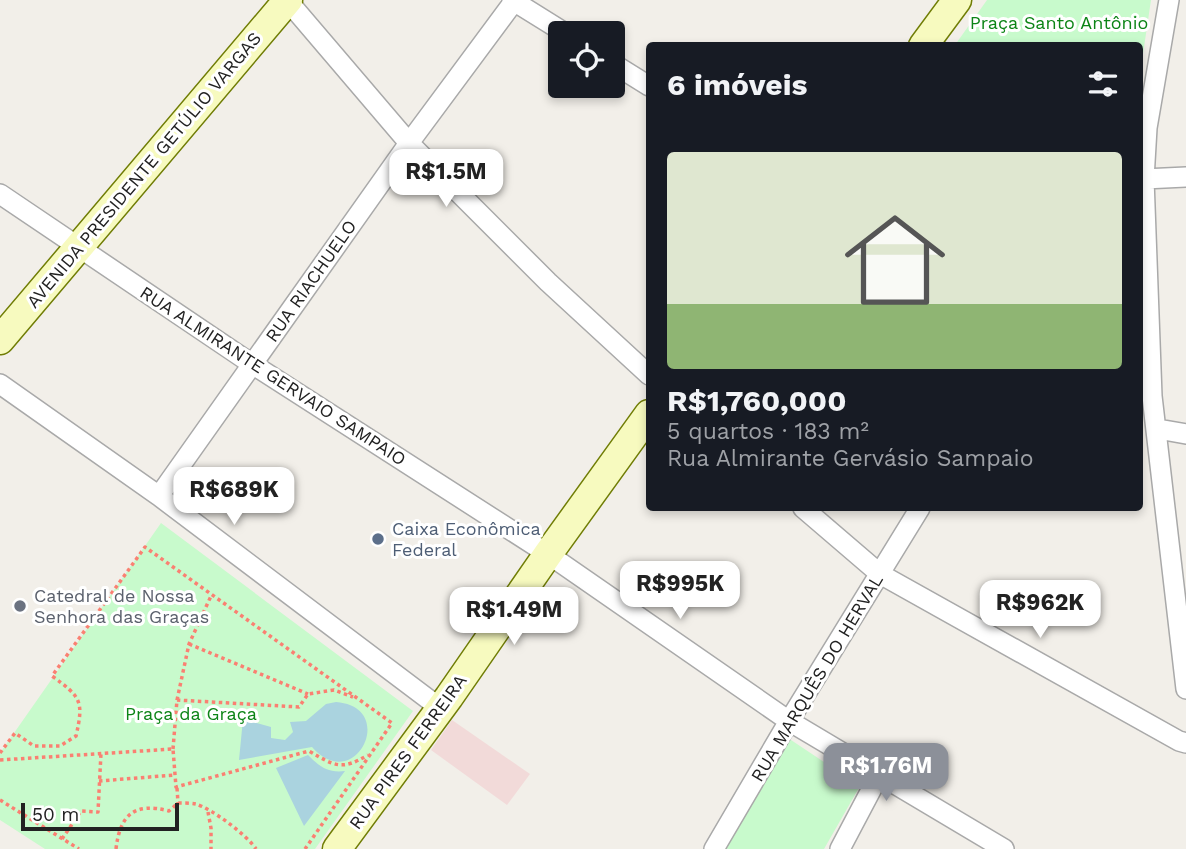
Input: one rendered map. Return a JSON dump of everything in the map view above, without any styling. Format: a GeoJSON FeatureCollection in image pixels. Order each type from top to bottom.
{"type":"FeatureCollection","features":[{"type":"Feature","properties":{"kind":"main road","name":"AVENIDA PRESIDENTE GETÚLIO VARGAS"},"geometry":{"type":"LineString","coordinates":[[0,340],[287,0]]}},
{"type":"Feature","properties":{"kind":"main road"},"geometry":{"type":"LineString","coordinates":[[926,42],[957,0]]}},
{"type":"Feature","properties":{"kind":"main road","name":"RUA PIRES FERREIRA"},"geometry":{"type":"LineString","coordinates":[[337,849],[646,418]]}},
{"type":"Feature","properties":{"kind":"street"},"geometry":{"type":"LineString","coordinates":[[287,0],[409,144],[548,282],[646,372]]}},
{"type":"Feature","properties":{"kind":"street"},"geometry":{"type":"LineString","coordinates":[[1169,0],[1143,135],[1146,392],[1158,429],[1186,689]]}},
{"type":"Feature","properties":{"kind":"street"},"geometry":{"type":"LineString","coordinates":[[514,1],[548,22]]}},
{"type":"Feature","properties":{"kind":"street","name":"RUA RIACHUELO"},"geometry":{"type":"LineString","coordinates":[[159,496],[514,1]]}},
{"type":"Feature","properties":{"kind":"street"},"geometry":{"type":"LineString","coordinates":[[625,71],[646,84]]}},
{"type":"Feature","properties":{"kind":"street"},"geometry":{"type":"LineString","coordinates":[[1144,179],[1186,177]]}},
{"type":"Feature","properties":{"kind":"street","name":"RUA ALMIRANTE GERVAIO SAMPAIO"},"geometry":{"type":"LineString","coordinates":[[0,194],[252,363],[548,554],[789,722],[1004,849]]}},
{"type":"Feature","properties":{"kind":"street"},"geometry":{"type":"LineString","coordinates":[[0,384],[159,496],[440,708]]}},
{"type":"Feature","properties":{"kind":"street"},"geometry":{"type":"LineString","coordinates":[[1158,429],[1186,434]]}},
{"type":"Feature","properties":{"kind":"street"},"geometry":{"type":"LineString","coordinates":[[806,511],[880,574],[1186,743]]}},
{"type":"Feature","properties":{"kind":"street","name":"RUA MARQUÊS DO HERVAL"},"geometry":{"type":"LineString","coordinates":[[714,849],[918,511]]}},
{"type":"Feature","properties":{"kind":"street"},"geometry":{"type":"LineString","coordinates":[[840,849],[879,775]]}},
{"type":"Feature","properties":{"kind":"path"},"geometry":{"type":"LineString","coordinates":[[0,753],[15,733],[34,746],[60,746],[76,736],[82,712],[73,691],[52,676],[145,547],[392,723],[305,849]]}},
{"type":"Feature","properties":{"kind":"path"},"geometry":{"type":"LineString","coordinates":[[178,803],[173,749],[177,699],[190,644],[212,595]]}},
{"type":"Feature","properties":{"kind":"path"},"geometry":{"type":"LineString","coordinates":[[190,644],[308,694],[334,690],[358,699]]}},
{"type":"Feature","properties":{"kind":"path"},"geometry":{"type":"LineString","coordinates":[[177,699],[299,707],[308,694]]}},
{"type":"Feature","properties":{"kind":"path"},"geometry":{"type":"LineString","coordinates":[[0,760],[173,749]]}},
{"type":"Feature","properties":{"kind":"path"},"geometry":{"type":"LineString","coordinates":[[176,787],[309,751],[334,765],[351,766],[372,753]]}},
{"type":"Feature","properties":{"kind":"path"},"geometry":{"type":"LineString","coordinates":[[62,839],[81,811],[98,812],[101,754]]}},
{"type":"Feature","properties":{"kind":"path"},"geometry":{"type":"LineString","coordinates":[[99,781],[175,775]]}},
{"type":"Feature","properties":{"kind":"path"},"geometry":{"type":"LineString","coordinates":[[0,800],[79,849]]}},
{"type":"Feature","properties":{"kind":"path"},"geometry":{"type":"LineString","coordinates":[[116,849],[118,829],[133,811],[150,806],[169,811],[178,803],[196,804],[208,810],[250,841],[256,849]]}},
{"type":"Feature","properties":{"kind":"path"},"geometry":{"type":"LineString","coordinates":[[208,810],[211,849]]}},
{"type":"Feature","properties":{"kind":"shaded area"},"geometry":{"type":"Polygon","coordinates":[[[452,720],[530,774],[507,805],[431,750],[452,720]]]}},
{"type":"Feature","properties":{"kind":"green space","name":"Praça Santo Antônio"},"geometry":{"type":"Polygon","coordinates":[[[987,0],[1151,0],[1143,54],[1143,42],[957,42],[987,0]]]}},
{"type":"Feature","properties":{"kind":"green space","name":"Praça da Graça"},"geometry":{"type":"Polygon","coordinates":[[[161,523],[413,711],[315,849],[45,849],[0,820],[0,753],[161,523]]]}},
{"type":"Feature","properties":{"kind":"green space"},"geometry":{"type":"Polygon","coordinates":[[[788,738],[860,786],[824,849],[722,849],[788,738]]]}},
{"type":"Feature","properties":{"kind":"water"},"geometry":{"type":"Polygon","coordinates":[[[336,702],[355,707],[365,718],[367,731],[364,745],[355,756],[343,761],[328,759],[312,747],[239,760],[243,719],[271,727],[271,738],[285,740],[293,732],[290,722],[306,721],[326,704],[336,702]]]}},
{"type":"Feature","properties":{"kind":"water"},"geometry":{"type":"Polygon","coordinates":[[[308,755],[325,768],[345,771],[304,826],[276,768],[308,755]]]}},
{"type":"Feature","properties":{"kind":"place","name":"Caixa Econômica Federal"},"geometry":{"type":"Point","coordinates":[378,539]}},
{"type":"Feature","properties":{"kind":"place","name":"Catedral de Nossa Senhora das Graças"},"geometry":{"type":"Point","coordinates":[20,606]}}]}
